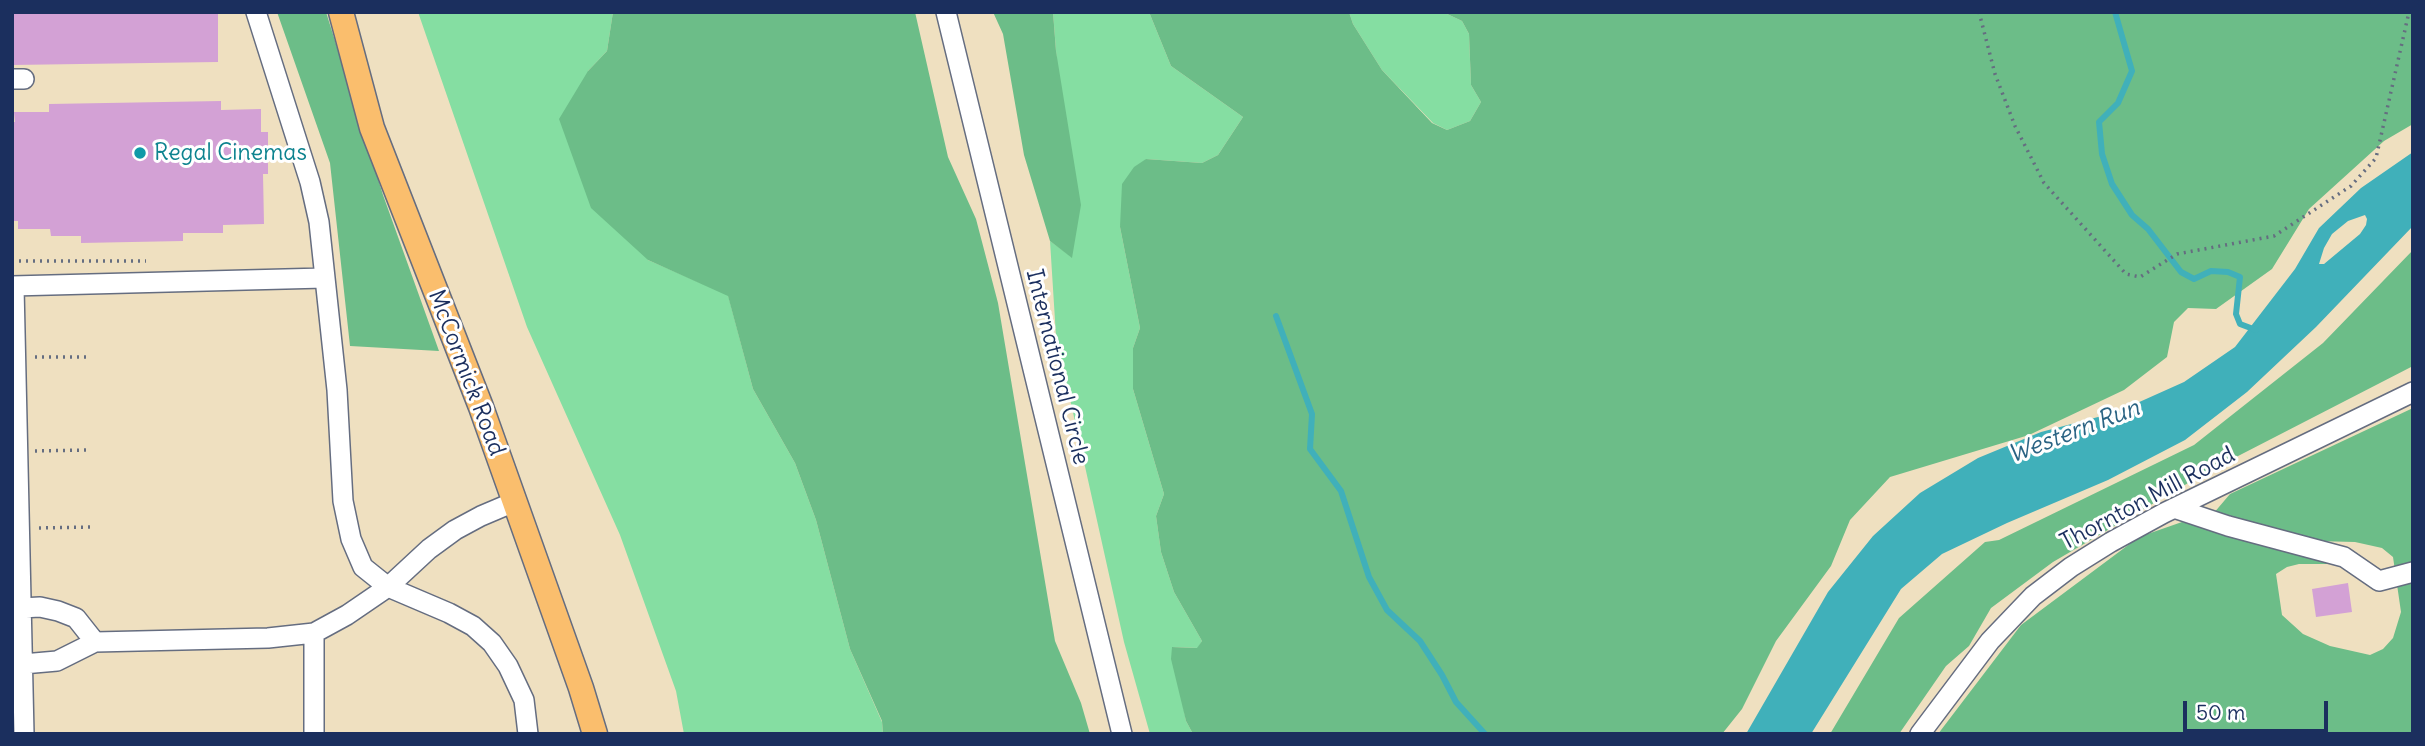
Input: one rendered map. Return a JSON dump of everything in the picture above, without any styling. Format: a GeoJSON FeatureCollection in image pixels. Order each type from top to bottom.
{"type":"FeatureCollection","features":[{"type":"Feature","properties":{"kind":"main road","name":"McCormick Road"},"geometry":{"type":"LineString","coordinates":[[341,12],[372,128],[481,407],[595,734]]}},
{"type":"Feature","properties":{"kind":"street"},"geometry":{"type":"LineString","coordinates":[[257,12],[310,182],[319,222],[337,390],[343,501],[351,539],[363,567],[388,587],[449,612],[473,626],[492,643],[508,666],[524,699],[528,734]]}},
{"type":"Feature","properties":{"kind":"street","name":"International Circle"},"geometry":{"type":"LineString","coordinates":[[946,12],[1122,734]]}},
{"type":"Feature","properties":{"kind":"street"},"geometry":{"type":"LineString","coordinates":[[24,734],[13,286],[324,278]]}},
{"type":"Feature","properties":{"kind":"street","name":"Thornton Mill Road"},"geometry":{"type":"LineString","coordinates":[[1920,734],[1990,641],[2033,596],[2071,567],[2110,542],[2174,508],[2413,392]]}},
{"type":"Feature","properties":{"kind":"street"},"geometry":{"type":"LineString","coordinates":[[23,664],[57,661],[95,642],[268,638],[314,633],[347,615],[388,587],[429,549],[455,530],[514,502]]}},
{"type":"Feature","properties":{"kind":"street"},"geometry":{"type":"LineString","coordinates":[[2174,508],[2344,558],[2379,581],[2413,572]]}},
{"type":"Feature","properties":{"kind":"street"},"geometry":{"type":"LineString","coordinates":[[21,608],[49,609],[76,618],[95,642]]}},
{"type":"Feature","properties":{"kind":"street"},"geometry":{"type":"LineString","coordinates":[[314,633],[314,734]]}},
{"type":"Feature","properties":{"kind":"path"},"geometry":{"type":"LineString","coordinates":[[1979,12],[1995,74],[2015,126],[2044,183],[2126,274],[2140,277],[2177,254],[2274,236],[2351,186],[2376,158],[2409,12]]}},
{"type":"Feature","properties":{"kind":"path"},"geometry":{"type":"LineString","coordinates":[[16,358],[87,356]]}},
{"type":"Feature","properties":{"kind":"path"},"geometry":{"type":"LineString","coordinates":[[18,451],[89,450]]}},
{"type":"Feature","properties":{"kind":"path"},"geometry":{"type":"LineString","coordinates":[[19,528],[92,527]]}},
{"type":"Feature","properties":{"kind":"green space"},"geometry":{"type":"Polygon","coordinates":[[[277,12],[326,12],[383,195],[439,351],[350,346],[330,163],[277,12]]]}},
{"type":"Feature","properties":{"kind":"green space"},"geometry":{"type":"Polygon","coordinates":[[[418,12],[613,12],[607,51],[588,71],[648,260],[728,295],[753,389],[795,463],[816,520],[850,649],[882,722],[883,734],[684,734],[676,691],[620,535],[527,327],[418,12]]]}},
{"type":"Feature","properties":{"kind":"green space"},"geometry":{"type":"Polygon","coordinates":[[[613,12],[915,12],[948,157],[976,219],[998,303],[1055,641],[1081,703],[1090,734],[883,734],[882,721],[850,649],[816,520],[795,463],[753,389],[728,296],[648,260],[591,208],[559,119],[588,71],[607,51],[613,12]]]}},
{"type":"Feature","properties":{"kind":"green space"},"geometry":{"type":"Polygon","coordinates":[[[993,12],[1053,12],[1056,51],[1081,205],[1072,258],[1050,241],[1024,155],[1003,34],[993,12]]]}},
{"type":"Feature","properties":{"kind":"green space"},"geometry":{"type":"Polygon","coordinates":[[[1053,12],[1149,12],[1171,66],[1243,117],[1218,155],[1202,163],[1146,159],[1120,227],[1140,328],[1133,348],[1133,389],[1164,494],[1156,516],[1161,552],[1174,592],[1202,641],[1198,648],[1172,647],[1186,721],[1193,734],[1150,734],[1124,642],[1056,336],[1050,241],[1072,257],[1053,12]]]}},
{"type":"Feature","properties":{"kind":"green space"},"geometry":{"type":"Polygon","coordinates":[[[1149,12],[1349,12],[1353,24],[1382,70],[1432,123],[1447,130],[1470,121],[1481,102],[1471,85],[1469,34],[1462,21],[1443,12],[2413,12],[2413,124],[2384,141],[2309,209],[2272,269],[2216,309],[2188,308],[2174,322],[2167,357],[2124,390],[2029,435],[1890,477],[1850,520],[1831,566],[1776,641],[1742,709],[1722,734],[1193,734],[1186,721],[1171,659],[1172,647],[1197,648],[1202,641],[1174,592],[1161,552],[1156,516],[1164,494],[1133,389],[1133,348],[1140,328],[1120,227],[1122,184],[1134,167],[1146,159],[1202,163],[1218,155],[1243,117],[1171,66],[1149,12]]]}},
{"type":"Feature","properties":{"kind":"green space"},"geometry":{"type":"Polygon","coordinates":[[[1349,12],[1443,12],[1462,21],[1469,34],[1471,85],[1481,102],[1470,121],[1447,130],[1433,123],[1382,70],[1353,24],[1349,12]]]}},
{"type":"Feature","properties":{"kind":"green space"},"geometry":{"type":"Polygon","coordinates":[[[2413,250],[2413,366],[2207,472],[2053,562],[1991,608],[1969,646],[1946,666],[1899,734],[1830,734],[1899,618],[1985,542],[1999,540],[2194,445],[2323,343],[2413,250]]]}},
{"type":"Feature","properties":{"kind":"green space"},"geometry":{"type":"Polygon","coordinates":[[[2413,408],[2413,734],[1938,734],[2021,625],[2139,537],[2182,522],[2343,564],[2299,564],[2276,574],[2282,615],[2303,634],[2330,646],[2370,655],[2383,649],[2393,638],[2401,612],[2393,557],[2382,548],[2355,542],[2315,541],[2213,514],[2230,494],[2413,408]]]}},
{"type":"Feature","properties":{"kind":"water","name":"Western Run"},"geometry":{"type":"Polygon","coordinates":[[[2413,152],[2413,226],[2316,327],[2247,392],[2185,440],[2108,480],[1942,554],[1901,589],[1811,734],[1746,734],[1828,592],[1873,536],[1920,493],[1978,458],[2041,432],[2117,412],[2184,382],[2235,347],[2295,269],[2319,228],[2361,188],[2413,152]],[[2365,215],[2348,221],[2332,234],[2319,264],[2324,264],[2360,234],[2367,219],[2365,215]]]}},
{"type":"Feature","properties":{"kind":"building"},"geometry":{"type":"Polygon","coordinates":[[[12,12],[218,12],[218,62],[12,65],[12,12]]]}},
{"type":"Feature","properties":{"kind":"building","name":"Regal Cinemas"},"geometry":{"type":"Polygon","coordinates":[[[221,101],[221,110],[261,109],[261,132],[268,132],[268,174],[263,174],[264,224],[223,225],[223,233],[183,233],[183,241],[81,243],[81,236],[51,236],[50,229],[18,229],[18,221],[12,221],[14,112],[49,112],[49,104],[221,101]]]}},
{"type":"Feature","properties":{"kind":"building"},"geometry":{"type":"Polygon","coordinates":[[[2348,583],[2352,612],[2316,617],[2312,589],[2348,583]]]}},
{"type":"Feature","properties":{"kind":"waterway"},"geometry":{"type":"LineString","coordinates":[[2115,12],[2132,71],[2118,103],[2099,122],[2102,154],[2112,184],[2132,215],[2148,229],[2181,272],[2194,279],[2211,271],[2228,272],[2240,277],[2236,314],[2240,324],[2256,330]]}},
{"type":"Feature","properties":{"kind":"waterway"},"geometry":{"type":"LineString","coordinates":[[1276,316],[1312,414],[1310,449],[1341,491],[1369,577],[1387,610],[1420,641],[1456,702],[1485,734]]}},
{"type":"Feature","properties":{"kind":"place","name":"Regal Cinemas"},"geometry":{"type":"Point","coordinates":[140,153]}}]}
